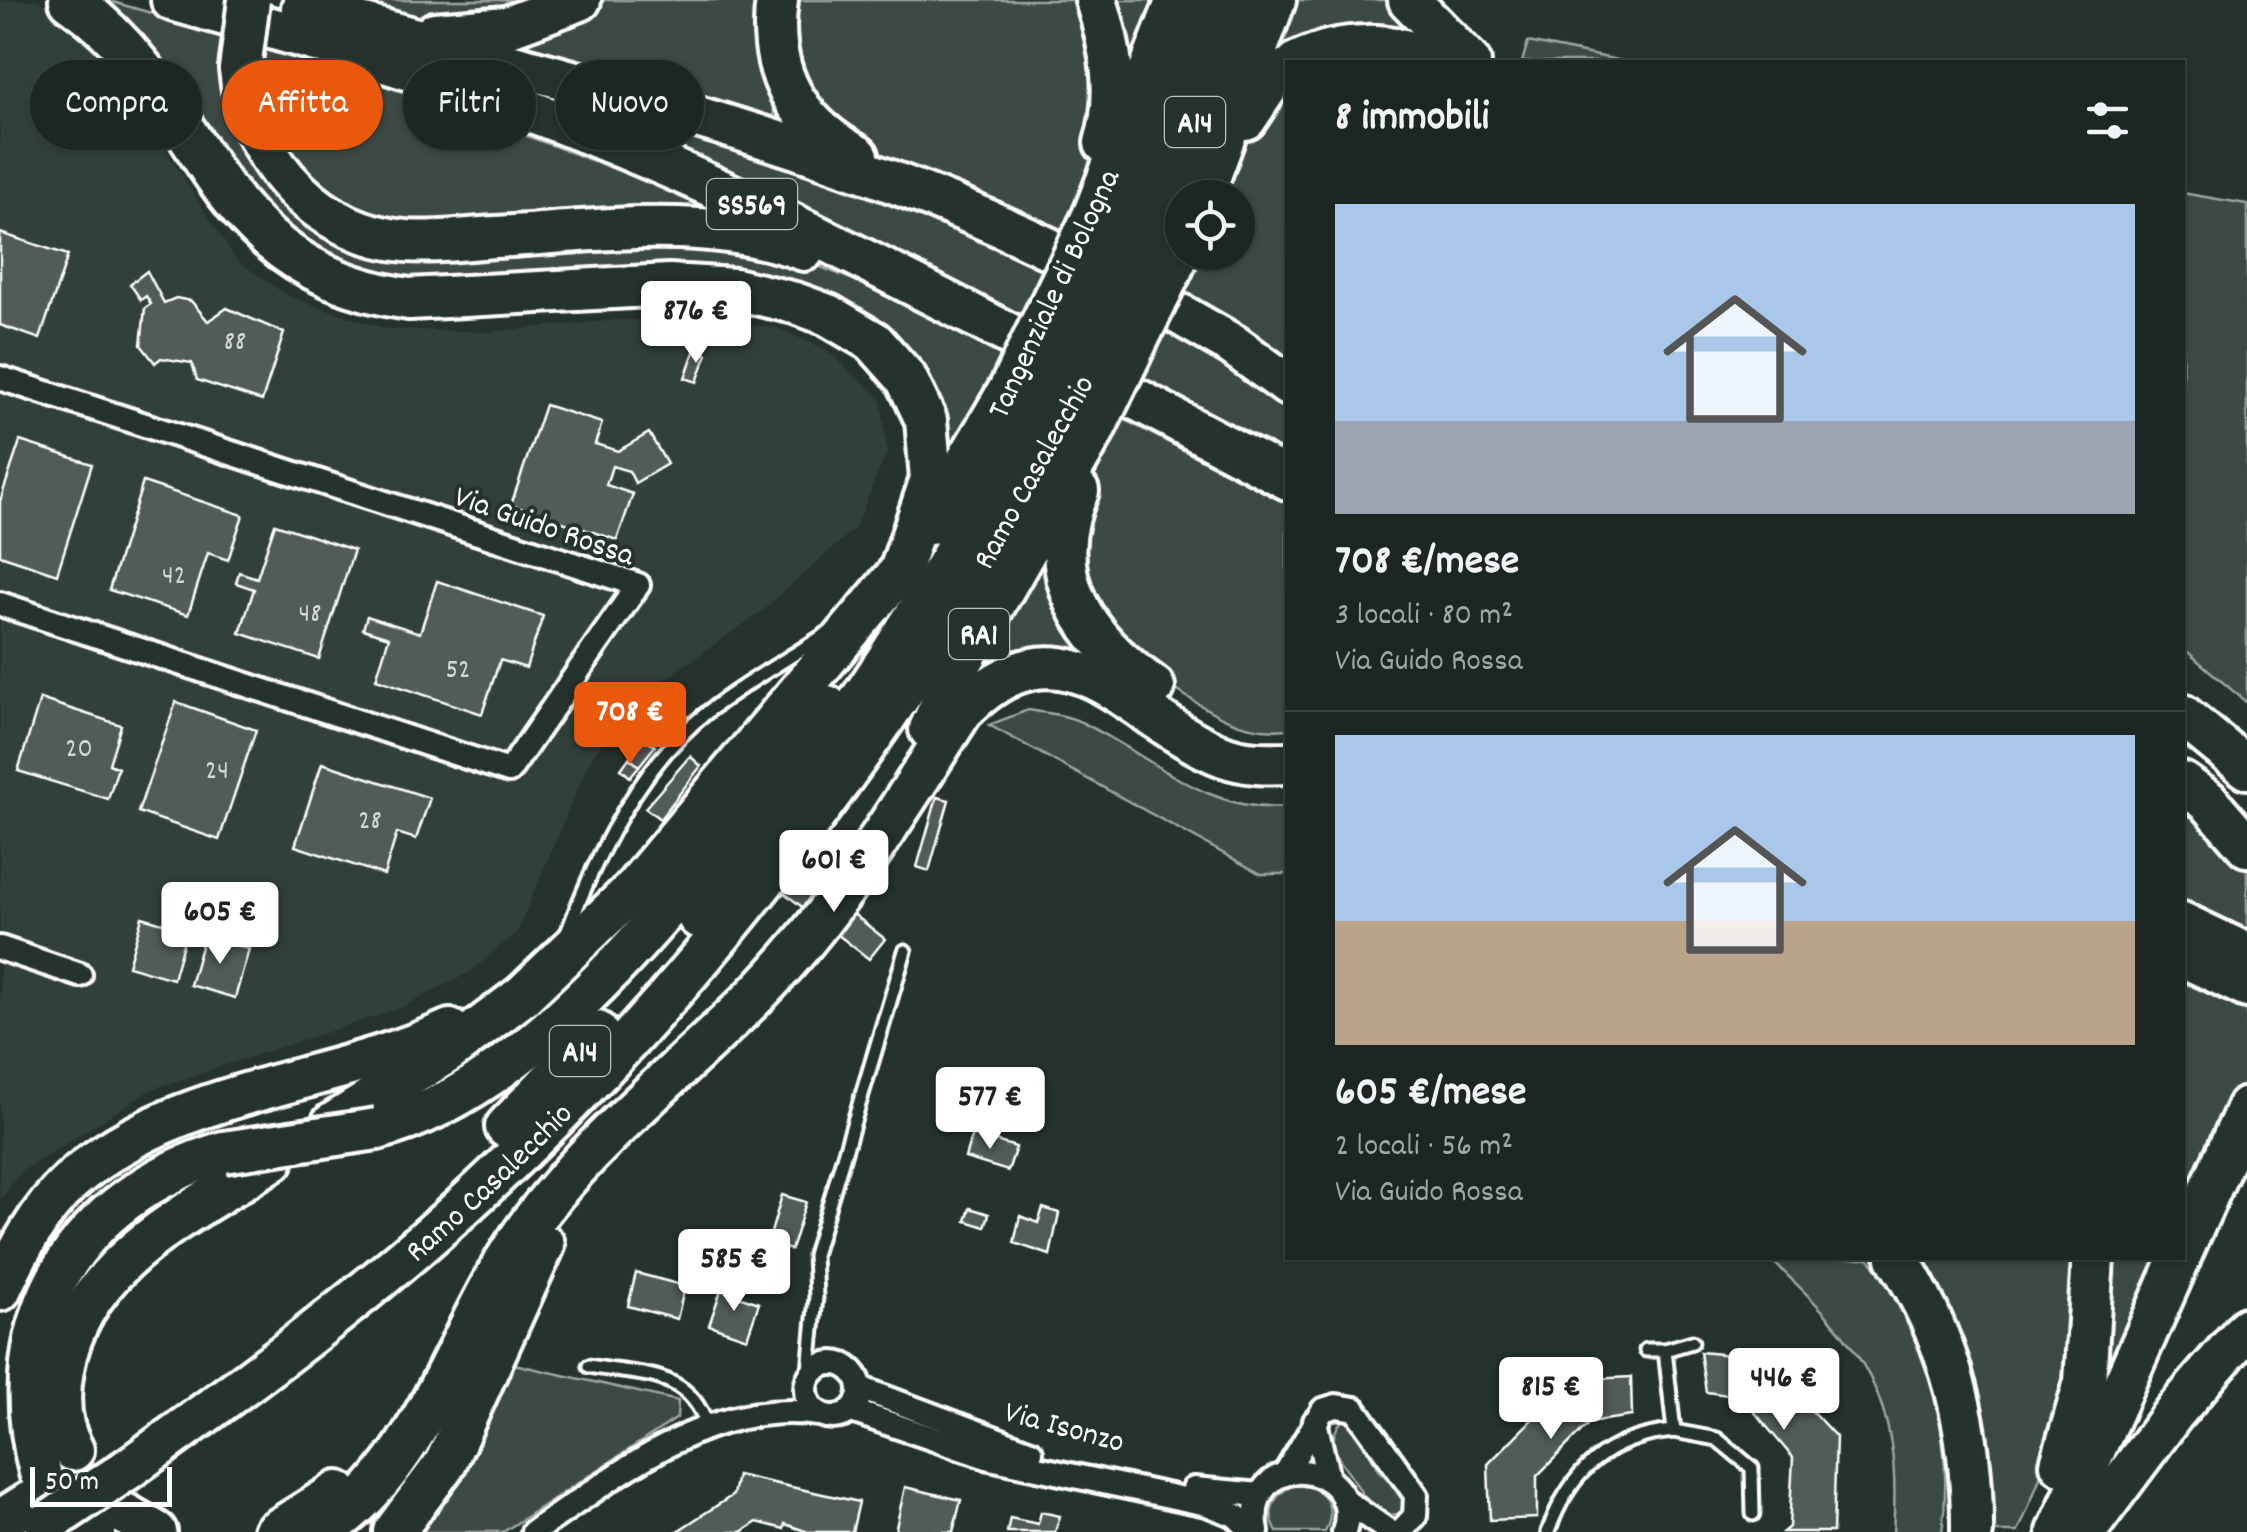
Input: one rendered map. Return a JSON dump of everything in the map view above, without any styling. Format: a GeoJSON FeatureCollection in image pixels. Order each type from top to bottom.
{"type":"FeatureCollection","features":[{"type":"Feature","properties":{"kind":"highway"},"geometry":{"type":"LineString","coordinates":[[70,0],[134,55],[243,216],[292,256],[342,281],[389,296],[419,299],[631,286],[735,289],[828,315],[874,342],[918,398],[930,440],[927,498],[900,571]]}},
{"type":"Feature","properties":{"kind":"highway","name":"SS569"},"geometry":{"type":"LineString","coordinates":[[172,0],[395,64],[563,123],[719,188],[1010,335]]}},
{"type":"Feature","properties":{"kind":"highway"},"geometry":{"type":"LineString","coordinates":[[249,0],[240,69],[250,120],[281,172],[308,200],[343,224],[411,242],[638,228],[710,230],[777,242],[936,296]]}},
{"type":"Feature","properties":{"kind":"highway"},"geometry":{"type":"LineString","coordinates":[[285,3],[452,34],[507,27],[580,0]]}},
{"type":"Feature","properties":{"kind":"highway"},"geometry":{"type":"LineString","coordinates":[[777,0],[774,32],[780,72],[808,122],[840,147],[952,206]]}},
{"type":"Feature","properties":{"kind":"highway"},"geometry":{"type":"LineString","coordinates":[[1096,0],[1112,64],[1112,106],[1134,233]]}},
{"type":"Feature","properties":{"kind":"highway","name":"Tangenziale di Bologna"},"geometry":{"type":"LineString","coordinates":[[900,571],[1060,418],[1129,391],[1134,233],[1176,0]]}},
{"type":"Feature","properties":{"kind":"highway","name":"Ramo Casalecchio"},"geometry":{"type":"LineString","coordinates":[[1134,233],[1207,0]]}},
{"type":"Feature","properties":{"kind":"highway","name":"Ramo Casalecchio"},"geometry":{"type":"LineString","coordinates":[[69,1500],[248,1384],[472,1198],[574,1099],[760,885],[904,690],[998,538],[1060,418],[1134,233],[1239,0]]}},
{"type":"Feature","properties":{"kind":"highway"},"geometry":{"type":"LineString","coordinates":[[1209,180],[1275,0]]}},
{"type":"Feature","properties":{"kind":"highway"},"geometry":{"type":"LineString","coordinates":[[1409,0],[1468,60]]}},
{"type":"Feature","properties":{"kind":"highway","name":"SS569"},"geometry":{"type":"LineString","coordinates":[[285,3],[660,108],[952,206],[1057,269]]}},
{"type":"Feature","properties":{"kind":"highway"},"geometry":{"type":"LineString","coordinates":[[1303,60],[1321,52],[1358,46],[1392,49],[1428,60]]}},
{"type":"Feature","properties":{"kind":"highway"},"geometry":{"type":"LineString","coordinates":[[1212,180],[1260,95],[1285,72]]}},
{"type":"Feature","properties":{"kind":"highway","name":"Tangenziale di Bologna"},"geometry":{"type":"LineString","coordinates":[[880,838],[955,674],[1060,418],[1057,269],[1134,233]]}},
{"type":"Feature","properties":{"kind":"highway"},"geometry":{"type":"LineString","coordinates":[[1181,315],[1285,371]]}},
{"type":"Feature","properties":{"kind":"highway"},"geometry":{"type":"LineString","coordinates":[[1233,345],[1285,383]]}},
{"type":"Feature","properties":{"kind":"highway"},"geometry":{"type":"LineString","coordinates":[[1129,391],[1280,476]]}},
{"type":"Feature","properties":{"kind":"highway"},"geometry":{"type":"LineString","coordinates":[[1060,418],[1074,500],[1065,539],[1067,573],[1087,627],[1134,674],[1223,733],[1259,742],[1285,741]]}},
{"type":"Feature","properties":{"kind":"highway","name":"Ramo Casalecchio"},"geometry":{"type":"LineString","coordinates":[[69,1500],[389,1236],[572,1059],[684,934],[801,786],[882,670],[952,558],[1060,418]]}},
{"type":"Feature","properties":{"kind":"highway"},"geometry":{"type":"LineString","coordinates":[[156,1532],[69,1500],[21,1418],[19,1373],[28,1323],[50,1269],[73,1239],[126,1196],[175,1169],[224,1152],[377,1130],[455,1100],[527,1048],[590,991],[652,923],[864,659],[952,558]]}},
{"type":"Feature","properties":{"kind":"highway","name":"RA1"},"geometry":{"type":"LineString","coordinates":[[554,968],[607,918],[702,810],[900,571]]}},
{"type":"Feature","properties":{"kind":"highway"},"geometry":{"type":"LineString","coordinates":[[880,838],[962,712],[996,682],[1024,671],[1054,668],[1090,676],[1209,749],[1244,762],[1285,763]]}},
{"type":"Feature","properties":{"kind":"highway"},"geometry":{"type":"LineString","coordinates":[[2185,717],[2247,768]]}},
{"type":"Feature","properties":{"kind":"highway"},"geometry":{"type":"LineString","coordinates":[[2185,784],[2208,801],[2247,846]]}},
{"type":"Feature","properties":{"kind":"highway","name":"RA1"},"geometry":{"type":"LineString","coordinates":[[643,1101],[757,994],[830,910],[880,838]]}},
{"type":"Feature","properties":{"kind":"highway"},"geometry":{"type":"LineString","coordinates":[[274,1532],[325,1504],[372,1458],[504,1228],[575,1127],[670,1016],[760,885]]}},
{"type":"Feature","properties":{"kind":"highway"},"geometry":{"type":"LineString","coordinates":[[2185,924],[2247,954]]}},
{"type":"Feature","properties":{"kind":"highway"},"geometry":{"type":"LineString","coordinates":[[2185,957],[2247,987]]}},
{"type":"Feature","properties":{"kind":"highway"},"geometry":{"type":"LineString","coordinates":[[332,1124],[448,1052],[554,968]]}},
{"type":"Feature","properties":{"kind":"highway"},"geometry":{"type":"LineString","coordinates":[[0,1290],[24,1242],[54,1201],[108,1154],[203,1108],[406,1047],[522,996]]}},
{"type":"Feature","properties":{"kind":"highway"},"geometry":{"type":"LineString","coordinates":[[322,1532],[358,1504],[388,1470],[478,1308],[542,1206],[643,1101]]}},
{"type":"Feature","properties":{"kind":"highway"},"geometry":{"type":"LineString","coordinates":[[394,1532],[421,1501],[458,1440],[511,1309],[544,1244],[643,1101]]}},
{"type":"Feature","properties":{"kind":"highway"},"geometry":{"type":"LineString","coordinates":[[2185,1245],[2247,1108]]}},
{"type":"Feature","properties":{"kind":"highway"},"geometry":{"type":"LineString","coordinates":[[69,1500],[61,1378],[70,1339],[90,1300],[126,1258],[156,1234],[273,1160]]}},
{"type":"Feature","properties":{"kind":"highway"},"geometry":{"type":"LineString","coordinates":[[1898,1260],[1928,1310],[1956,1380],[1970,1452],[1972,1532]]}},
{"type":"Feature","properties":{"kind":"highway"},"geometry":{"type":"LineString","coordinates":[[2031,1532],[2080,1408],[2091,1342],[2093,1260]]}},
{"type":"Feature","properties":{"kind":"highway"},"geometry":{"type":"LineString","coordinates":[[2058,1532],[2178,1260]]}},
{"type":"Feature","properties":{"kind":"highway"},"geometry":{"type":"LineString","coordinates":[[2085,1532],[2172,1414],[2247,1328]]}},
{"type":"Feature","properties":{"kind":"street","name":"Via Guido Rossa"},"geometry":{"type":"LineString","coordinates":[[0,378],[638,585],[509,771],[0,604]]}},
{"type":"Feature","properties":{"kind":"street"},"geometry":{"type":"LineString","coordinates":[[0,948],[80,975]]}},
{"type":"Feature","properties":{"kind":"street"},"geometry":{"type":"LineString","coordinates":[[533,1532],[664,1446],[706,1426],[760,1411],[807,1383],[818,1368],[835,1363],[850,1369],[860,1388],[852,1411],[836,1418],[760,1411]]}},
{"type":"Feature","properties":{"kind":"street"},"geometry":{"type":"LineString","coordinates":[[807,1383],[808,1402],[820,1414]]}},
{"type":"Feature","properties":{"kind":"street","name":"Via Isonzo"},"geometry":{"type":"LineString","coordinates":[[860,1388],[1005,1446],[1210,1493],[1260,1494]]}},
{"type":"Feature","properties":{"kind":"street"},"geometry":{"type":"LineString","coordinates":[[1255,1532],[1254,1514],[1260,1494],[1285,1474],[1317,1418],[1336,1406],[1355,1408],[1404,1475],[1418,1503],[1415,1516],[1400,1532]]}},
{"type":"Feature","properties":{"kind":"street","name":"Via Isonzo"},"geometry":{"type":"LineString","coordinates":[[852,1411],[990,1458],[1207,1504],[1236,1515],[1255,1532]]}},
{"type":"Feature","properties":{"kind":"street"},"geometry":{"type":"LineString","coordinates":[[1317,1418],[1328,1479],[1344,1500],[1390,1532]]}},
{"type":"Feature","properties":{"kind":"street"},"geometry":{"type":"LineString","coordinates":[[1285,1474],[1307,1471],[1328,1479]]}},
{"type":"Feature","properties":{"kind":"street"},"geometry":{"type":"LineString","coordinates":[[1344,1500],[1344,1532]]}},
{"type":"Feature","properties":{"kind":"lane"},"geometry":{"type":"LineString","coordinates":[[554,968],[624,813],[659,759],[708,710],[867,608]]}},
{"type":"Feature","properties":{"kind":"lane"},"geometry":{"type":"LineString","coordinates":[[807,1383],[816,1297],[814,1255],[905,951]]}},
{"type":"Feature","properties":{"kind":"lane"},"geometry":{"type":"LineString","coordinates":[[1646,1350],[1665,1350],[1692,1342]]}},
{"type":"Feature","properties":{"kind":"lane"},"geometry":{"type":"LineString","coordinates":[[1665,1350],[1674,1430]]}},
{"type":"Feature","properties":{"kind":"lane"},"geometry":{"type":"LineString","coordinates":[[590,1366],[678,1384],[697,1399],[706,1426]]}},
{"type":"Feature","properties":{"kind":"lane"},"geometry":{"type":"LineString","coordinates":[[1548,1532],[1559,1502],[1592,1460],[1617,1442],[1674,1430],[1717,1440],[1752,1468],[1753,1514]]}},
{"type":"Feature","properties":{"kind":"shaded area"},"geometry":{"type":"Polygon","coordinates":[[[0,0],[37,0],[111,47],[118,60],[30,60],[30,150],[166,150],[236,260],[288,296],[386,329],[488,332],[618,320],[705,319],[777,328],[825,349],[881,399],[887,452],[855,528],[765,609],[641,696],[590,759],[517,932],[470,972],[401,1008],[152,1089],[21,1172],[0,1200],[0,0]]]}},
{"type":"Feature","properties":{"kind":"shaded area"},"geometry":{"type":"Polygon","coordinates":[[[341,0],[550,0],[448,23],[341,0]]]}},
{"type":"Feature","properties":{"kind":"shaded area"},"geometry":{"type":"Polygon","coordinates":[[[602,0],[761,0],[774,114],[770,118],[704,99],[704,60],[566,60],[506,43],[602,0]]]}},
{"type":"Feature","properties":{"kind":"shaded area"},"geometry":{"type":"Polygon","coordinates":[[[786,0],[1087,0],[1098,146],[1072,209],[1165,256],[1165,270],[1255,270],[1255,180],[1230,180],[1256,111],[1285,81],[1285,356],[1195,298],[1061,229],[866,149],[815,114],[784,35],[786,0]]]}},
{"type":"Feature","properties":{"kind":"shaded area"},"geometry":{"type":"Polygon","coordinates":[[[1106,0],[1156,0],[1129,74],[1106,0]]]}},
{"type":"Feature","properties":{"kind":"shaded area"},"geometry":{"type":"Polygon","coordinates":[[[1294,0],[1395,0],[1446,54],[1276,57],[1294,0]]]}},
{"type":"Feature","properties":{"kind":"shaded area"},"geometry":{"type":"Polygon","coordinates":[[[113,2],[305,60],[222,60],[222,150],[254,150],[262,165],[301,209],[342,235],[417,253],[572,241],[675,239],[777,250],[859,282],[1285,503],[1285,729],[1242,725],[1202,706],[1128,654],[1092,612],[1073,562],[1073,533],[1083,493],[1113,440],[990,377],[942,465],[928,401],[894,347],[860,320],[818,299],[775,286],[731,278],[641,275],[460,287],[417,286],[375,280],[333,267],[292,244],[259,216],[207,150],[202,142],[202,60],[149,60],[105,11],[113,2]]]}},
{"type":"Feature","properties":{"kind":"shaded area"},"geometry":{"type":"Polygon","coordinates":[[[1528,42],[1618,60],[1523,60],[1528,42]]]}},
{"type":"Feature","properties":{"kind":"shaded area"},"geometry":{"type":"Polygon","coordinates":[[[383,86],[403,92],[403,150],[536,150],[536,140],[729,216],[728,220],[642,217],[408,232],[351,218],[306,187],[278,150],[383,150],[383,86]]]}},
{"type":"Feature","properties":{"kind":"shaded area"},"geometry":{"type":"Polygon","coordinates":[[[536,88],[556,94],[556,111],[536,102],[536,88]]]}},
{"type":"Feature","properties":{"kind":"shaded area"},"geometry":{"type":"Polygon","coordinates":[[[704,140],[887,196],[1173,325],[1285,402],[1285,455],[1019,320],[642,150],[704,150],[704,140]]]}},
{"type":"Feature","properties":{"kind":"shaded area"},"geometry":{"type":"Polygon","coordinates":[[[2185,194],[2247,204],[2247,703],[2185,650],[2185,194]]]}},
{"type":"Feature","properties":{"kind":"shaded area"},"geometry":{"type":"Polygon","coordinates":[[[1049,549],[1096,656],[977,674],[1049,549]]]}},
{"type":"Feature","properties":{"kind":"shaded area"},"geometry":{"type":"Polygon","coordinates":[[[1028,710],[1062,715],[1106,735],[1204,792],[1258,807],[1285,807],[1285,874],[1261,874],[989,725],[1028,710]]]}},
{"type":"Feature","properties":{"kind":"shaded area"},"geometry":{"type":"Polygon","coordinates":[[[2185,796],[2247,862],[2247,929],[2185,900],[2185,796]]]}},
{"type":"Feature","properties":{"kind":"shaded area"},"geometry":{"type":"Polygon","coordinates":[[[2185,978],[2247,1007],[2247,1080],[2185,1220],[2185,978]]]}},
{"type":"Feature","properties":{"kind":"shaded area"},"geometry":{"type":"Polygon","coordinates":[[[1771,1260],[1870,1260],[1890,1288],[1907,1319],[1933,1387],[1944,1459],[1942,1532],[1893,1532],[1891,1445],[1883,1409],[1852,1348],[1802,1289],[1771,1260]]]}},
{"type":"Feature","properties":{"kind":"shaded area"},"geometry":{"type":"Polygon","coordinates":[[[1919,1260],[2076,1260],[2068,1365],[2045,1464],[2018,1532],[1988,1532],[1919,1260]]]}},
{"type":"Feature","properties":{"kind":"shaded area"},"geometry":{"type":"Polygon","coordinates":[[[2106,1260],[2167,1260],[2098,1415],[2106,1260]]]}},
{"type":"Feature","properties":{"kind":"shaded area"},"geometry":{"type":"Polygon","coordinates":[[[514,1364],[678,1401],[677,1418],[503,1532],[408,1532],[469,1445],[514,1364]]]}},
{"type":"Feature","properties":{"kind":"shaded area"},"geometry":{"type":"Polygon","coordinates":[[[1342,1420],[1354,1421],[1378,1470],[1406,1496],[1402,1513],[1384,1516],[1378,1512],[1342,1464],[1333,1444],[1342,1420]]]}},
{"type":"Feature","properties":{"kind":"shaded area"},"geometry":{"type":"Polygon","coordinates":[[[1292,1486],[1311,1488],[1325,1497],[1330,1513],[1325,1532],[1277,1532],[1273,1505],[1292,1486]]]}},
{"type":"Feature","properties":{"kind":"building"},"geometry":{"type":"Polygon","coordinates":[[[0,233],[68,255],[40,339],[0,325],[0,233]]]}},
{"type":"Feature","properties":{"kind":"building"},"geometry":{"type":"Polygon","coordinates":[[[147,271],[164,303],[176,298],[191,301],[208,321],[227,308],[284,333],[262,401],[197,380],[192,363],[161,358],[155,363],[141,345],[145,308],[151,304],[146,296],[141,300],[130,284],[147,271]]]}},
{"type":"Feature","properties":{"kind":"building"},"geometry":{"type":"Polygon","coordinates":[[[695,349],[707,354],[697,382],[685,378],[695,349]]]}},
{"type":"Feature","properties":{"kind":"building"},"geometry":{"type":"Polygon","coordinates":[[[545,405],[602,423],[595,444],[618,451],[649,433],[667,464],[635,483],[629,471],[612,466],[606,485],[633,494],[617,540],[511,505],[545,405]]]}},
{"type":"Feature","properties":{"kind":"building"},"geometry":{"type":"Polygon","coordinates":[[[20,441],[92,464],[57,574],[0,555],[0,501],[20,441]]]}},
{"type":"Feature","properties":{"kind":"building"},"geometry":{"type":"Polygon","coordinates":[[[143,482],[243,515],[228,560],[208,553],[188,615],[109,590],[143,482]]]}},
{"type":"Feature","properties":{"kind":"building"},"geometry":{"type":"Polygon","coordinates":[[[275,524],[354,550],[319,659],[240,633],[254,589],[236,583],[239,572],[257,578],[275,524]]]}},
{"type":"Feature","properties":{"kind":"building"},"geometry":{"type":"Polygon","coordinates":[[[437,581],[543,616],[526,668],[500,660],[482,714],[376,679],[389,637],[363,629],[367,616],[420,633],[437,581]]]}},
{"type":"Feature","properties":{"kind":"building"},"geometry":{"type":"Polygon","coordinates":[[[40,699],[121,725],[109,764],[118,768],[108,799],[18,771],[40,699]]]}},
{"type":"Feature","properties":{"kind":"building"},"geometry":{"type":"Polygon","coordinates":[[[176,702],[256,730],[219,840],[138,812],[176,702]]]}},
{"type":"Feature","properties":{"kind":"building"},"geometry":{"type":"Polygon","coordinates":[[[645,739],[655,746],[639,766],[629,758],[645,739]]]}},
{"type":"Feature","properties":{"kind":"building"},"geometry":{"type":"Polygon","coordinates":[[[690,756],[701,766],[660,819],[645,808],[690,756]]]}},
{"type":"Feature","properties":{"kind":"building"},"geometry":{"type":"Polygon","coordinates":[[[629,758],[639,766],[630,777],[621,769],[629,758]]]}},
{"type":"Feature","properties":{"kind":"building"},"geometry":{"type":"Polygon","coordinates":[[[322,763],[430,798],[416,839],[397,833],[384,875],[295,846],[322,763]]]}},
{"type":"Feature","properties":{"kind":"building"},"geometry":{"type":"Polygon","coordinates":[[[937,797],[949,800],[929,871],[917,867],[937,797]]]}},
{"type":"Feature","properties":{"kind":"building"},"geometry":{"type":"Polygon","coordinates":[[[799,871],[885,939],[869,959],[783,892],[799,871]]]}},
{"type":"Feature","properties":{"kind":"building"},"geometry":{"type":"Polygon","coordinates":[[[142,917],[187,930],[173,979],[128,966],[142,917]]]}},
{"type":"Feature","properties":{"kind":"building"},"geometry":{"type":"Polygon","coordinates":[[[204,936],[249,949],[235,998],[190,985],[204,936]]]}},
{"type":"Feature","properties":{"kind":"building"},"geometry":{"type":"Polygon","coordinates":[[[1022,1097],[1034,1100],[1029,1119],[1017,1116],[1022,1097]]]}},
{"type":"Feature","properties":{"kind":"building"},"geometry":{"type":"Polygon","coordinates":[[[972,1134],[1016,1147],[1008,1171],[965,1158],[972,1134]]]}},
{"type":"Feature","properties":{"kind":"building"},"geometry":{"type":"Polygon","coordinates":[[[782,1195],[806,1202],[791,1250],[768,1243],[782,1195]]]}},
{"type":"Feature","properties":{"kind":"building"},"geometry":{"type":"Polygon","coordinates":[[[970,1208],[989,1214],[985,1227],[966,1221],[970,1208]]]}},
{"type":"Feature","properties":{"kind":"building"},"geometry":{"type":"Polygon","coordinates":[[[1043,1208],[1059,1213],[1050,1255],[1014,1243],[1020,1216],[1038,1223],[1043,1208]]]}},
{"type":"Feature","properties":{"kind":"building"},"geometry":{"type":"Polygon","coordinates":[[[636,1273],[685,1286],[677,1319],[628,1306],[636,1273]]]}},
{"type":"Feature","properties":{"kind":"building"},"geometry":{"type":"Polygon","coordinates":[[[721,1290],[759,1303],[747,1338],[709,1325],[721,1290]]]}},
{"type":"Feature","properties":{"kind":"building"},"geometry":{"type":"Polygon","coordinates":[[[1700,1352],[1763,1358],[1836,1437],[1833,1532],[1783,1532],[1789,1527],[1793,1458],[1742,1397],[1706,1392],[1700,1352]]]}},
{"type":"Feature","properties":{"kind":"building"},"geometry":{"type":"Polygon","coordinates":[[[1631,1377],[1632,1416],[1590,1422],[1537,1476],[1537,1518],[1490,1520],[1488,1464],[1571,1380],[1631,1377]]]}},
{"type":"Feature","properties":{"kind":"building"},"geometry":{"type":"Polygon","coordinates":[[[737,1475],[859,1502],[852,1532],[808,1532],[785,1524],[784,1529],[757,1522],[742,1532],[676,1532],[733,1495],[737,1475]]]}},
{"type":"Feature","properties":{"kind":"building"},"geometry":{"type":"Polygon","coordinates":[[[905,1487],[961,1500],[953,1532],[895,1532],[905,1487]]]}},
{"type":"Feature","properties":{"kind":"building"},"geometry":{"type":"Polygon","coordinates":[[[1041,1512],[1060,1516],[1055,1532],[1007,1532],[1010,1518],[1038,1524],[1041,1512]]]}}]}
